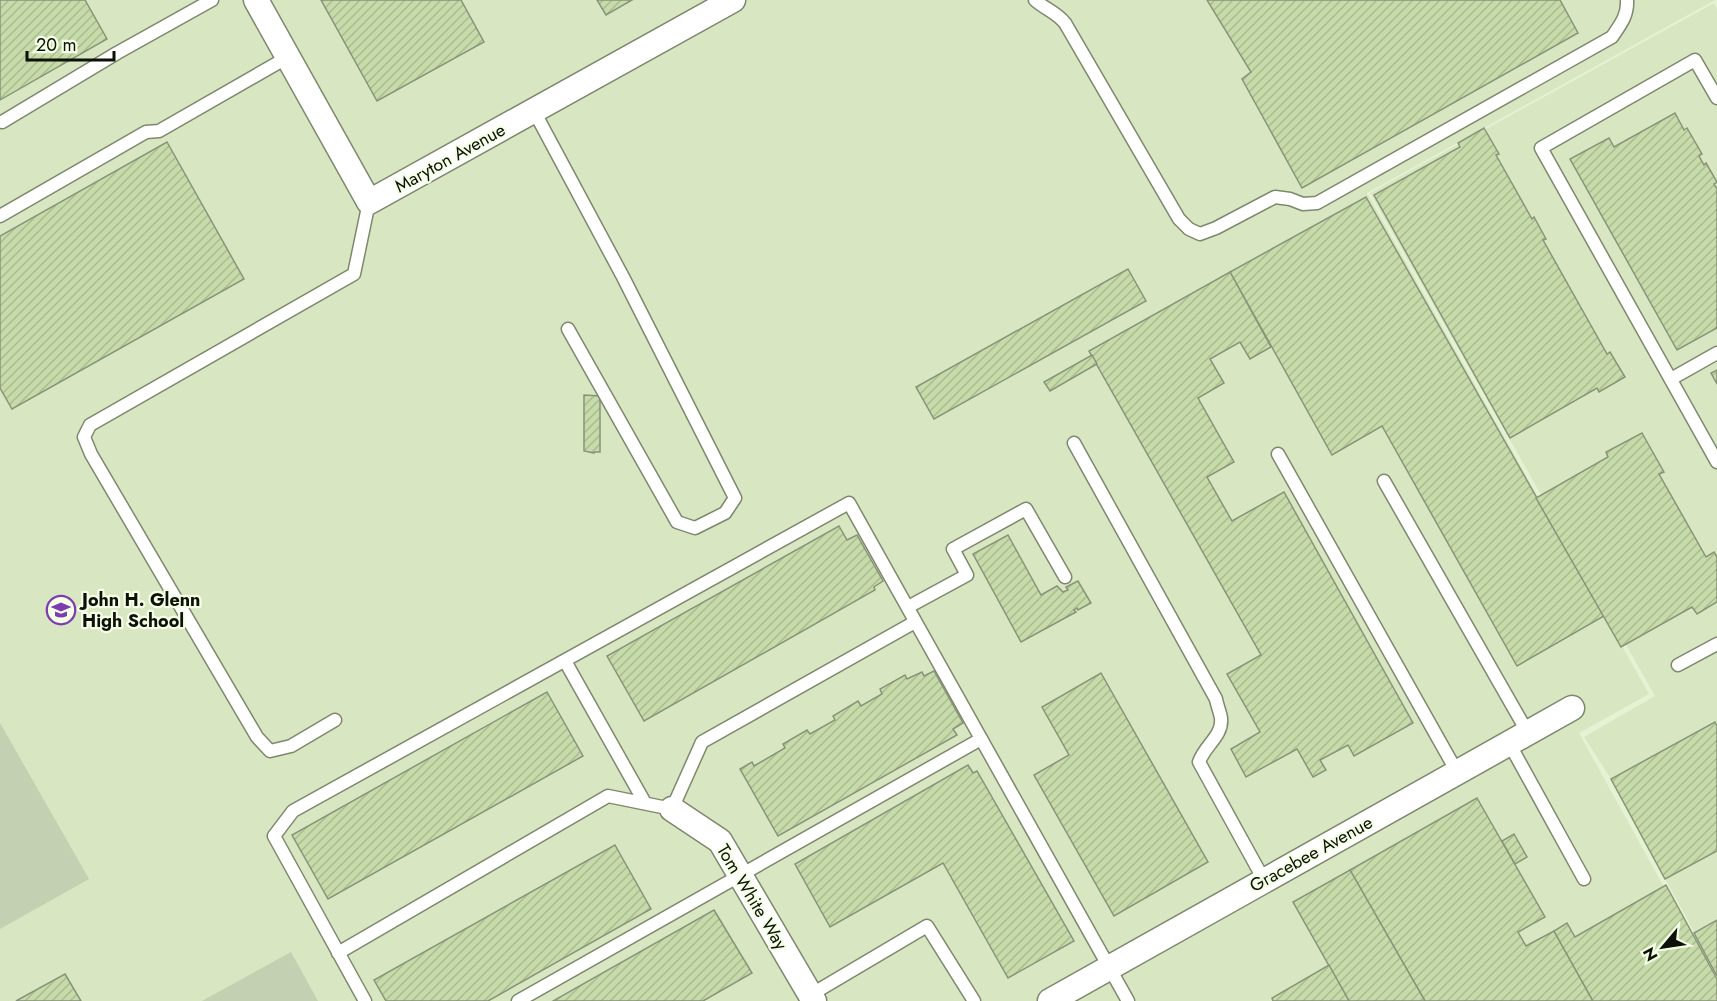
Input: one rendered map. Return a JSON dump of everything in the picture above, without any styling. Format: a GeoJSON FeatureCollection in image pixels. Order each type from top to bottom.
{"type":"FeatureCollection","features":[{"type":"Feature","properties":{"kind":"street"},"geometry":{"type":"LineString","coordinates":[[256,0],[369,202]]}},
{"type":"Feature","properties":{"kind":"street","name":"Maryton Avenue"},"geometry":{"type":"LineString","coordinates":[[369,202],[733,0]]}},
{"type":"Feature","properties":{"kind":"street","name":"Gracebee Avenue"},"geometry":{"type":"LineString","coordinates":[[1050,1001],[1572,708]]}},
{"type":"Feature","properties":{"kind":"street","name":"Tom White Way"},"geometry":{"type":"LineString","coordinates":[[672,809],[720,841],[809,999]]}},
{"type":"Feature","properties":{"kind":"lane"},"geometry":{"type":"LineString","coordinates":[[2,122],[117,53],[212,0]]}},
{"type":"Feature","properties":{"kind":"lane"},"geometry":{"type":"LineString","coordinates":[[1035,0],[1055,12],[1065,23],[1179,219],[1189,229],[1200,234],[1275,197],[1303,204],[1317,203],[1611,37],[1623,21],[1627,0]]}},
{"type":"Feature","properties":{"kind":"lane"},"geometry":{"type":"LineString","coordinates":[[0,216],[146,132],[159,132],[288,57]]}},
{"type":"Feature","properties":{"kind":"lane"},"geometry":{"type":"LineString","coordinates":[[1717,98],[1695,60],[1541,148],[1717,462]]}},
{"type":"Feature","properties":{"kind":"lane"},"geometry":{"type":"LineString","coordinates":[[534,111],[623,277],[735,498],[725,513],[695,528],[677,522],[568,329]]}},
{"type":"Feature","properties":{"kind":"lane"},"geometry":{"type":"LineString","coordinates":[[335,720],[291,746],[280,749],[270,751],[256,737],[97,464],[84,437],[90,425],[354,274],[369,202]]}},
{"type":"Feature","properties":{"kind":"lane"},"geometry":{"type":"LineString","coordinates":[[1671,379],[1717,353]]}},
{"type":"Feature","properties":{"kind":"lane"},"geometry":{"type":"LineString","coordinates":[[1074,443],[1216,699],[1221,719],[1220,730],[1214,740],[1203,750],[1199,762],[1264,880]]}},
{"type":"Feature","properties":{"kind":"lane"},"geometry":{"type":"LineString","coordinates":[[1278,454],[1457,772]]}},
{"type":"Feature","properties":{"kind":"lane"},"geometry":{"type":"LineString","coordinates":[[1384,481],[1518,738],[1584,879]]}},
{"type":"Feature","properties":{"kind":"lane"},"geometry":{"type":"LineString","coordinates":[[365,1001],[274,836],[293,811],[849,503],[1128,1001]]}},
{"type":"Feature","properties":{"kind":"lane"},"geometry":{"type":"LineString","coordinates":[[908,608],[967,575],[952,549],[1026,509],[1065,577]]}},
{"type":"Feature","properties":{"kind":"lane"},"geometry":{"type":"LineString","coordinates":[[339,953],[608,796],[672,809],[702,742],[915,621]]}},
{"type":"Feature","properties":{"kind":"lane"},"geometry":{"type":"LineString","coordinates":[[1678,665],[1717,644]]}},
{"type":"Feature","properties":{"kind":"lane"},"geometry":{"type":"LineString","coordinates":[[565,661],[645,803]]}},
{"type":"Feature","properties":{"kind":"lane"},"geometry":{"type":"LineString","coordinates":[[518,1001],[981,739]]}},
{"type":"Feature","properties":{"kind":"lane"},"geometry":{"type":"LineString","coordinates":[[809,999],[927,926],[974,1001]]}},
{"type":"Feature","properties":{"kind":"shaded area"},"geometry":{"type":"Polygon","coordinates":[[[0,0],[1715,0],[1367,193],[1649,694],[1579,733],[1717,983],[1717,1001],[0,1001],[0,0]]]}},
{"type":"Feature","properties":{"kind":"shaded area"},"geometry":{"type":"Polygon","coordinates":[[[1714,3],[1717,9],[1717,974],[1611,779],[1584,737],[1655,696],[1370,193],[1714,3]]]}},
{"type":"Feature","properties":{"kind":"shaded area"},"geometry":{"type":"Polygon","coordinates":[[[0,723],[89,879],[0,929],[0,723]]]}},
{"type":"Feature","properties":{"kind":"shaded area"},"geometry":{"type":"Polygon","coordinates":[[[291,952],[318,1001],[202,1001],[291,952]]]}},
{"type":"Feature","properties":{"kind":"building"},"geometry":{"type":"Polygon","coordinates":[[[0,0],[85,0],[107,39],[0,100],[0,0]]]}},
{"type":"Feature","properties":{"kind":"building"},"geometry":{"type":"Polygon","coordinates":[[[321,0],[461,0],[484,42],[377,101],[321,0]]]}},
{"type":"Feature","properties":{"kind":"building"},"geometry":{"type":"Polygon","coordinates":[[[597,0],[632,0],[606,15],[597,0]]]}},
{"type":"Feature","properties":{"kind":"building"},"geometry":{"type":"Polygon","coordinates":[[[1207,0],[1560,0],[1578,33],[1302,188],[1242,79],[1251,72],[1207,0]]]}},
{"type":"Feature","properties":{"kind":"building"},"geometry":{"type":"Polygon","coordinates":[[[1675,113],[1684,130],[1687,128],[1702,154],[1699,156],[1704,165],[1706,163],[1717,182],[1714,184],[1717,189],[1717,328],[1677,350],[1570,159],[1609,138],[1614,147],[1675,113]]]}},
{"type":"Feature","properties":{"kind":"building"},"geometry":{"type":"Polygon","coordinates":[[[1484,128],[1499,154],[1496,155],[1532,219],[1534,217],[1546,239],[1543,240],[1607,354],[1610,352],[1625,377],[1599,392],[1597,388],[1510,438],[1374,195],[1460,147],[1458,143],[1484,128]]]}},
{"type":"Feature","properties":{"kind":"building"},"geometry":{"type":"Polygon","coordinates":[[[167,142],[244,279],[12,409],[0,388],[0,236],[167,142]]]}},
{"type":"Feature","properties":{"kind":"building"},"geometry":{"type":"Polygon","coordinates":[[[1366,197],[1604,616],[1517,666],[1382,426],[1332,455],[1230,272],[1366,197]]]}},
{"type":"Feature","properties":{"kind":"building"},"geometry":{"type":"Polygon","coordinates":[[[1128,269],[1146,301],[934,419],[916,387],[1128,269]]]}},
{"type":"Feature","properties":{"kind":"building"},"geometry":{"type":"Polygon","coordinates":[[[1230,272],[1271,347],[1250,359],[1240,342],[1210,359],[1224,383],[1198,398],[1234,462],[1207,477],[1232,521],[1284,492],[1413,723],[1354,756],[1348,745],[1320,760],[1326,770],[1313,777],[1297,749],[1246,777],[1231,749],[1260,732],[1227,674],[1261,655],[1089,351],[1230,272]]]}},
{"type":"Feature","properties":{"kind":"building"},"geometry":{"type":"Polygon","coordinates":[[[1092,355],[1097,364],[1050,391],[1044,382],[1092,355]]]}},
{"type":"Feature","properties":{"kind":"building"},"geometry":{"type":"Polygon","coordinates":[[[1717,370],[1717,384],[1711,373],[1717,370]]]}},
{"type":"Feature","properties":{"kind":"building"},"geometry":{"type":"Polygon","coordinates":[[[584,395],[600,396],[600,452],[584,451],[584,395]]]}},
{"type":"Feature","properties":{"kind":"building"},"geometry":{"type":"Polygon","coordinates":[[[1642,433],[1664,472],[1659,474],[1706,557],[1714,552],[1717,557],[1717,602],[1697,614],[1692,607],[1621,647],[1536,498],[1608,457],[1606,452],[1642,433]]]}},
{"type":"Feature","properties":{"kind":"building"},"geometry":{"type":"Polygon","coordinates":[[[839,526],[847,540],[857,535],[883,581],[874,587],[875,590],[644,721],[607,656],[839,526]]]}},
{"type":"Feature","properties":{"kind":"building"},"geometry":{"type":"Polygon","coordinates":[[[1008,535],[1041,595],[1057,586],[1063,592],[1068,590],[1066,587],[1078,581],[1091,603],[1078,610],[1077,608],[1074,610],[1076,612],[1021,642],[973,554],[1008,535]]]}},
{"type":"Feature","properties":{"kind":"building"},"geometry":{"type":"Polygon","coordinates":[[[934,671],[963,723],[953,729],[957,735],[778,836],[740,769],[752,762],[754,766],[785,748],[783,744],[807,730],[810,734],[835,720],[833,716],[858,701],[861,706],[882,694],[880,689],[905,675],[907,679],[922,672],[924,676],[934,671]]]}},
{"type":"Feature","properties":{"kind":"building"},"geometry":{"type":"Polygon","coordinates":[[[1101,673],[1208,862],[1114,916],[1034,775],[1069,755],[1042,707],[1101,673]]]}},
{"type":"Feature","properties":{"kind":"building"},"geometry":{"type":"Polygon","coordinates":[[[547,692],[583,756],[328,899],[292,835],[547,692]]]}},
{"type":"Feature","properties":{"kind":"building"},"geometry":{"type":"Polygon","coordinates":[[[1715,722],[1717,726],[1717,851],[1665,879],[1611,779],[1715,722]]]}},
{"type":"Feature","properties":{"kind":"building"},"geometry":{"type":"Polygon","coordinates":[[[968,765],[973,773],[977,771],[1074,941],[1008,978],[943,863],[830,927],[795,864],[968,765]]]}},
{"type":"Feature","properties":{"kind":"building"},"geometry":{"type":"Polygon","coordinates":[[[1477,798],[1545,917],[1518,932],[1526,946],[1554,931],[1593,1001],[1425,1001],[1350,870],[1477,798]]]}},
{"type":"Feature","properties":{"kind":"building"},"geometry":{"type":"Polygon","coordinates":[[[1514,834],[1527,857],[1515,864],[1502,841],[1514,834]]]}},
{"type":"Feature","properties":{"kind":"building"},"geometry":{"type":"Polygon","coordinates":[[[615,845],[651,909],[488,1001],[386,1001],[374,980],[615,845]]]}},
{"type":"Feature","properties":{"kind":"building"},"geometry":{"type":"Polygon","coordinates":[[[1350,870],[1425,1001],[1349,1001],[1293,902],[1350,870]]]}},
{"type":"Feature","properties":{"kind":"building"},"geometry":{"type":"Polygon","coordinates":[[[1666,885],[1717,979],[1717,1001],[1593,1001],[1554,931],[1567,923],[1575,937],[1666,885]]]}},
{"type":"Feature","properties":{"kind":"building"},"geometry":{"type":"Polygon","coordinates":[[[714,910],[752,973],[703,1001],[553,1001],[714,910]]]}},
{"type":"Feature","properties":{"kind":"building"},"geometry":{"type":"Polygon","coordinates":[[[1717,920],[1717,976],[1694,933],[1717,920]]]}},
{"type":"Feature","properties":{"kind":"building"},"geometry":{"type":"Polygon","coordinates":[[[1329,965],[1349,1001],[1273,1001],[1272,998],[1329,965]]]}},
{"type":"Feature","properties":{"kind":"building"},"geometry":{"type":"Polygon","coordinates":[[[65,974],[81,1001],[16,1001],[65,974]]]}},
{"type":"Feature","properties":{"kind":"place","name":"John H. Glenn High School"},"geometry":{"type":"Point","coordinates":[61,610]}}]}
